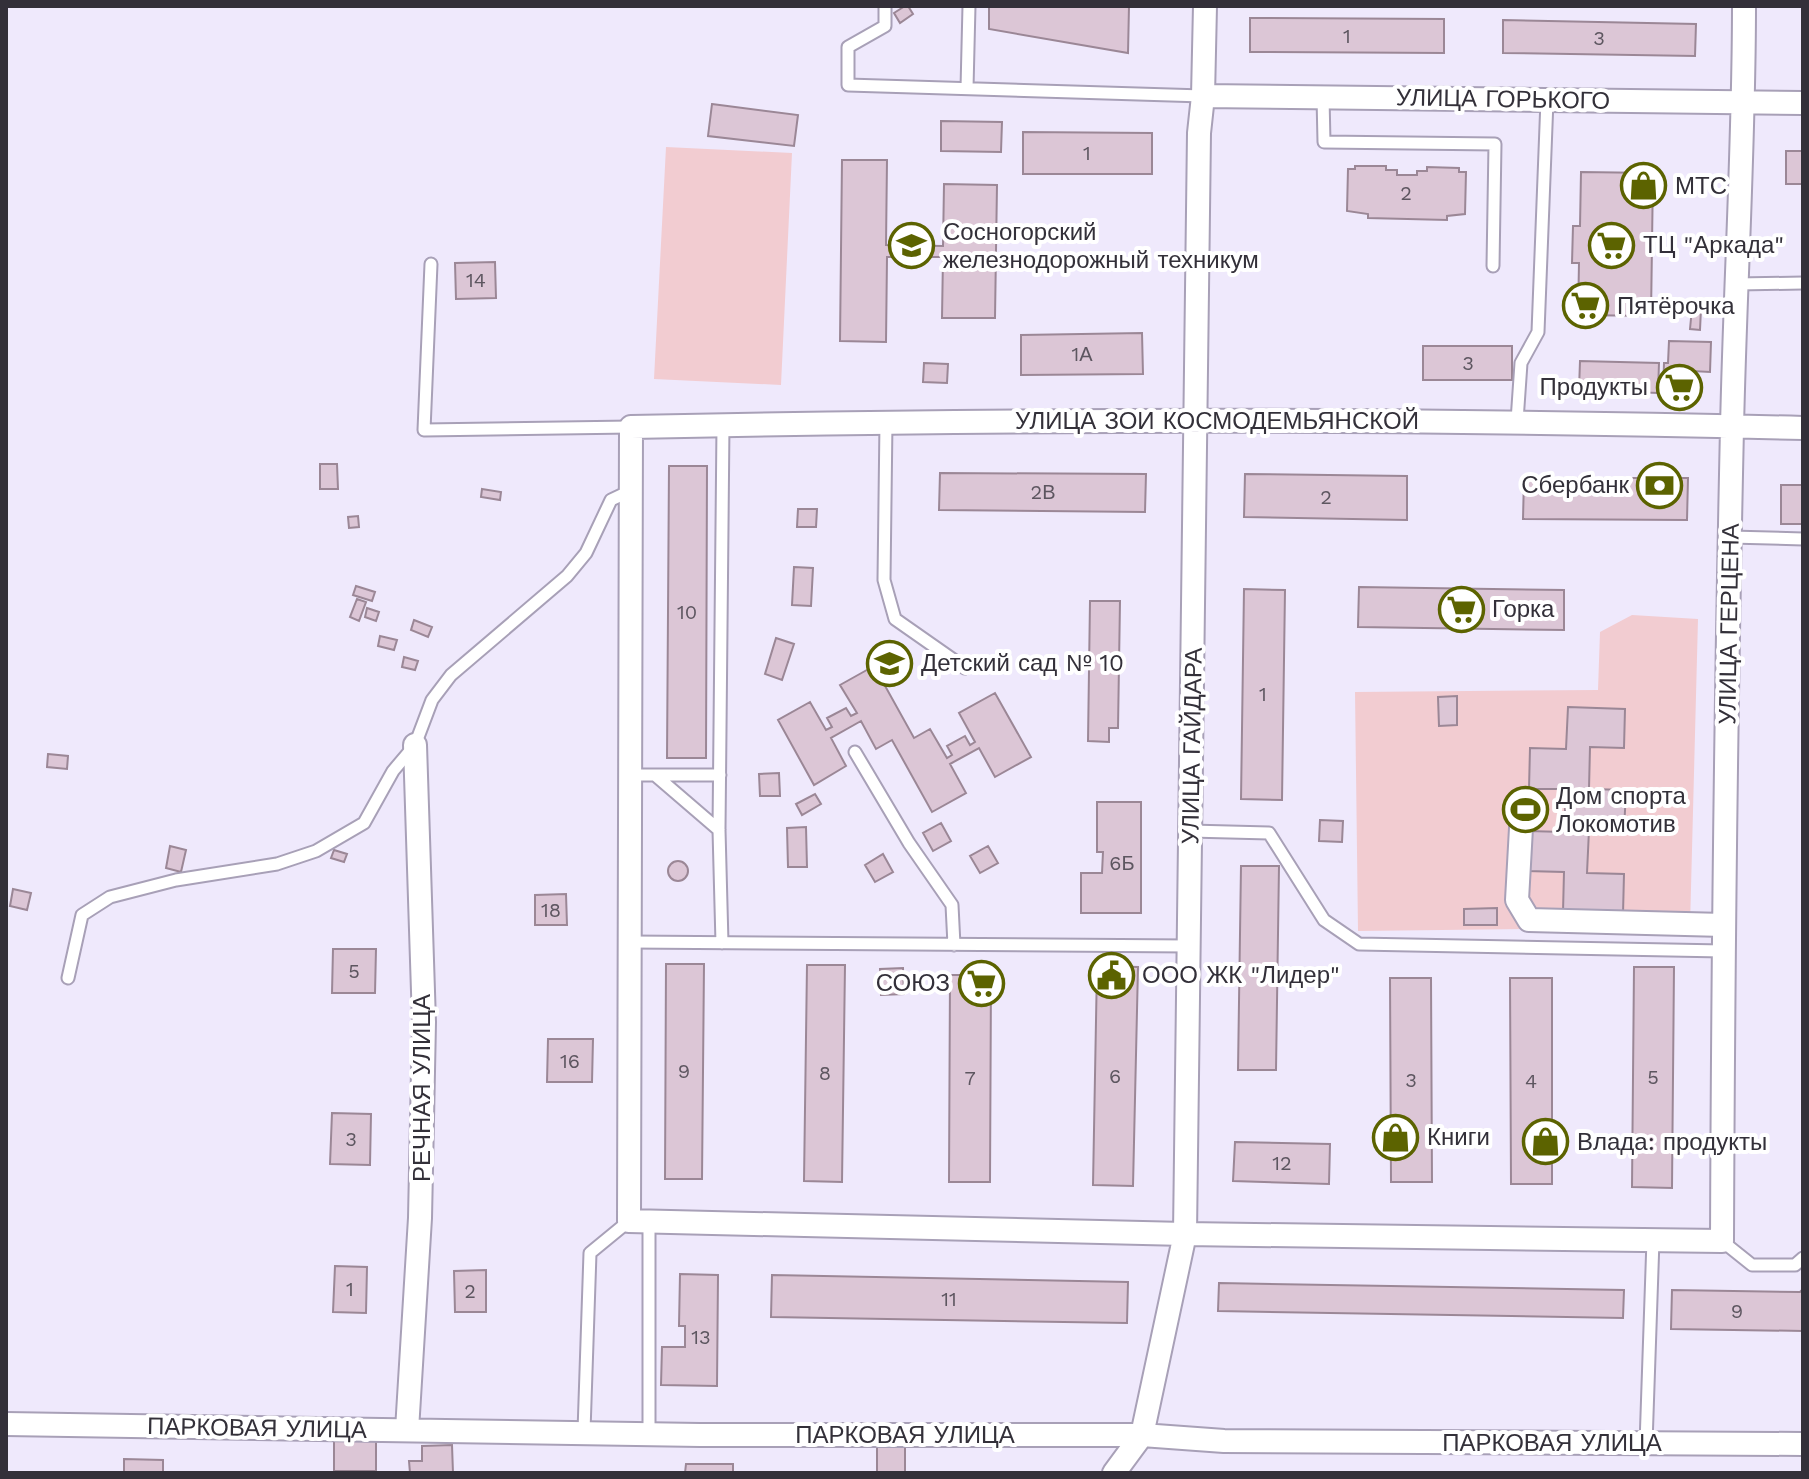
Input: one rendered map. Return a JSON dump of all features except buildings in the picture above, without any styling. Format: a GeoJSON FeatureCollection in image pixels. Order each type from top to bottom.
{"type":"FeatureCollection","features":[{"type":"Feature","properties":{"kind":"street","name":"УЛИЦА ГАЙДАРА"},"geometry":{"type":"LineString","coordinates":[[1114,1473],[1142,1435],[1185,1234],[1199,133],[1205,6]]}},
{"type":"Feature","properties":{"kind":"street","name":"УЛИЦА ГЕРЦЕНА"},"geometry":{"type":"LineString","coordinates":[[1722,1241],[1730,537],[1744,102],[1744,6]]}},
{"type":"Feature","properties":{"kind":"street","name":"УЛИЦА ГОРЬКОГО"},"geometry":{"type":"LineString","coordinates":[[1203,96],[1803,103]]}},
{"type":"Feature","properties":{"kind":"street","name":"УЛИЦА ЗОИ КОСМОДЕМЬЯНСКОЙ"},"geometry":{"type":"LineString","coordinates":[[631,427],[1197,420],[1517,421],[1803,428]]}},
{"type":"Feature","properties":{"kind":"street"},"geometry":{"type":"LineString","coordinates":[[631,427],[630,942],[639,1222],[1185,1234],[1722,1241]]}},
{"type":"Feature","properties":{"kind":"street","name":"РЕЧНАЯ УЛИЦА"},"geometry":{"type":"LineString","coordinates":[[407,1430],[420,1218],[424,1022],[415,745]]}},
{"type":"Feature","properties":{"kind":"street"},"geometry":{"type":"LineString","coordinates":[[1522,810],[1517,900],[1529,920],[1724,925]]}},
{"type":"Feature","properties":{"kind":"street","name":"ПАРКОВАЯ УЛИЦА"},"geometry":{"type":"LineString","coordinates":[[6,1424],[649,1434],[1142,1435],[1224,1441],[1803,1444]]}},
{"type":"Feature","properties":{"kind":"lane"},"geometry":{"type":"LineString","coordinates":[[885,6],[885,26],[848,47],[848,85],[1203,96]]}},
{"type":"Feature","properties":{"kind":"lane"},"geometry":{"type":"LineString","coordinates":[[967,88],[969,6]]}},
{"type":"Feature","properties":{"kind":"lane"},"geometry":{"type":"LineString","coordinates":[[1323,97],[1324,142],[1495,144],[1493,266]]}},
{"type":"Feature","properties":{"kind":"lane"},"geometry":{"type":"LineString","coordinates":[[1517,421],[1521,363],[1538,332],[1547,100]]}},
{"type":"Feature","properties":{"kind":"lane"},"geometry":{"type":"LineString","coordinates":[[431,264],[424,430],[631,427]]}},
{"type":"Feature","properties":{"kind":"lane"},"geometry":{"type":"LineString","coordinates":[[1737,284],[1803,283]]}},
{"type":"Feature","properties":{"kind":"lane"},"geometry":{"type":"LineString","coordinates":[[886,422],[884,580],[895,619],[965,668]]}},
{"type":"Feature","properties":{"kind":"lane"},"geometry":{"type":"LineString","coordinates":[[722,943],[719,830],[723,425]]}},
{"type":"Feature","properties":{"kind":"lane"},"geometry":{"type":"LineString","coordinates":[[68,978],[82,915],[110,897],[176,880],[277,864],[316,851],[364,823],[393,771],[415,745],[432,700],[451,675],[567,576],[586,553],[611,500],[631,491]]}},
{"type":"Feature","properties":{"kind":"lane"},"geometry":{"type":"LineString","coordinates":[[1730,537],[1803,539]]}},
{"type":"Feature","properties":{"kind":"lane"},"geometry":{"type":"LineString","coordinates":[[855,752],[909,843],[952,905],[954,945]]}},
{"type":"Feature","properties":{"kind":"lane"},"geometry":{"type":"LineString","coordinates":[[630,775],[720,775]]}},
{"type":"Feature","properties":{"kind":"lane"},"geometry":{"type":"LineString","coordinates":[[655,775],[719,830]]}},
{"type":"Feature","properties":{"kind":"lane"},"geometry":{"type":"LineString","coordinates":[[1190,831],[1269,833],[1324,920],[1359,944],[1723,951]]}},
{"type":"Feature","properties":{"kind":"lane"},"geometry":{"type":"LineString","coordinates":[[630,942],[1189,946]]}},
{"type":"Feature","properties":{"kind":"lane"},"geometry":{"type":"LineString","coordinates":[[584,1431],[590,1253],[639,1222],[649,1434]]}},
{"type":"Feature","properties":{"kind":"lane"},"geometry":{"type":"LineString","coordinates":[[1646,1444],[1653,1240]]}},
{"type":"Feature","properties":{"kind":"lane"},"geometry":{"type":"LineString","coordinates":[[1722,1241],[1752,1265],[1795,1265],[1803,1258]]}},
{"type":"Feature","properties":{"kind":"shaded area"},"geometry":{"type":"Polygon","coordinates":[[[666,147],[792,153],[781,385],[654,379],[666,147]]]}},
{"type":"Feature","properties":{"kind":"shaded area","name":"Дом спорта Локомотив"},"geometry":{"type":"Polygon","coordinates":[[[1632,615],[1698,619],[1690,927],[1358,931],[1355,692],[1598,690],[1600,632],[1632,615]]]}},
{"type":"Feature","properties":{"kind":"place","name":"МТС"},"geometry":{"type":"Point","coordinates":[1644,186]}},
{"type":"Feature","properties":{"kind":"place","name":"ТЦ \"Аркада\""},"geometry":{"type":"Point","coordinates":[1612,245]}},
{"type":"Feature","properties":{"kind":"place","name":"Сосногорский железнодорожный техникум"},"geometry":{"type":"Point","coordinates":[912,246]}},
{"type":"Feature","properties":{"kind":"place","name":"Пятёрочка"},"geometry":{"type":"Point","coordinates":[1586,306]}},
{"type":"Feature","properties":{"kind":"place","name":"Продукты"},"geometry":{"type":"Point","coordinates":[1679,387]}},
{"type":"Feature","properties":{"kind":"place","name":"Сбербанк"},"geometry":{"type":"Point","coordinates":[1660,485]}},
{"type":"Feature","properties":{"kind":"place","name":"Горка"},"geometry":{"type":"Point","coordinates":[1461,609]}},
{"type":"Feature","properties":{"kind":"place","name":"Детский сад № 10"},"geometry":{"type":"Point","coordinates":[890,663]}},
{"type":"Feature","properties":{"kind":"place","name":"Дом спорта Локомотив"},"geometry":{"type":"Point","coordinates":[1525,810]}},
{"type":"Feature","properties":{"kind":"place","name":"ООО ЖК \"Лидер\""},"geometry":{"type":"Point","coordinates":[1111,975]}},
{"type":"Feature","properties":{"kind":"place","name":"СОЮЗ"},"geometry":{"type":"Point","coordinates":[981,983]}},
{"type":"Feature","properties":{"kind":"place","name":"Книги"},"geometry":{"type":"Point","coordinates":[1396,1137]}},
{"type":"Feature","properties":{"kind":"place","name":"Влада: продукты"},"geometry":{"type":"Point","coordinates":[1546,1142]}}]}
